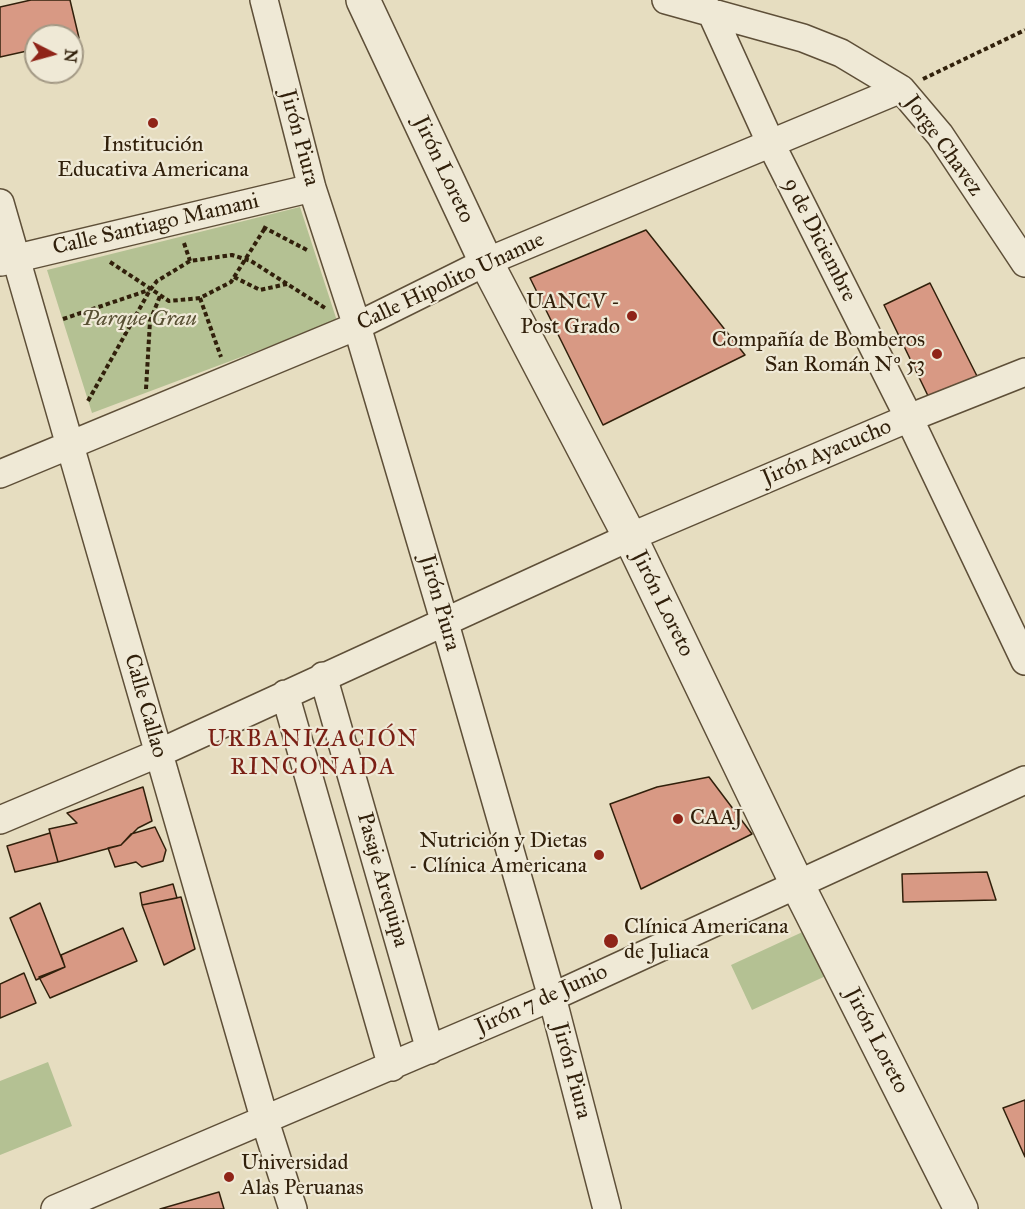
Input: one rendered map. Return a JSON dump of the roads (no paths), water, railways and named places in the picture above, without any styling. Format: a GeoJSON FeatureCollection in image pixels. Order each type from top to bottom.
{"type":"FeatureCollection","features":[{"type":"Feature","properties":{"kind":"street","name":"Jirón Piura"},"geometry":{"type":"LineString","coordinates":[[264,0],[345,319],[444,620],[552,997],[607,1209]]}},
{"type":"Feature","properties":{"kind":"street","name":"Jirón Loreto"},"geometry":{"type":"LineString","coordinates":[[363,0],[486,262],[630,537],[797,884],[961,1209]]}},
{"type":"Feature","properties":{"kind":"street","name":"Jorge Chavez"},"geometry":{"type":"LineString","coordinates":[[666,0],[841,53],[901,89],[940,135],[1025,263]]}},
{"type":"Feature","properties":{"kind":"street","name":"9 de Diciembre"},"geometry":{"type":"LineString","coordinates":[[711,12],[771,144],[909,418],[1025,661]]}},
{"type":"Feature","properties":{"kind":"street","name":"Calle Hipolito Unanue"},"geometry":{"type":"LineString","coordinates":[[0,474],[71,445],[345,319],[901,89]]}},
{"type":"Feature","properties":{"kind":"street","name":"Calle Santiago Mamani"},"geometry":{"type":"LineString","coordinates":[[9,260],[312,188]]}},
{"type":"Feature","properties":{"kind":"street","name":"Calle Callao"},"geometry":{"type":"LineString","coordinates":[[0,203],[9,260],[71,445],[265,1121],[293,1209]]}},
{"type":"Feature","properties":{"kind":"street","name":"Jirón Ayacucho"},"geometry":{"type":"LineString","coordinates":[[0,820],[159,753],[444,620],[630,537],[909,418],[1025,372]]}},
{"type":"Feature","properties":{"kind":"street","name":"Pasaje Arequipa"},"geometry":{"type":"LineString","coordinates":[[323,676],[430,1050]]}},
{"type":"Feature","properties":{"kind":"street","name":"Pasaje Arequipa"},"geometry":{"type":"LineString","coordinates":[[285,694],[392,1067]]}},
{"type":"Feature","properties":{"kind":"street","name":"Jirón 7 de Junio"},"geometry":{"type":"LineString","coordinates":[[55,1209],[552,997],[1025,780]]}},
{"type":"Feature","properties":{"kind":"place","name":"Institución Educativa Americana"},"geometry":{"type":"Point","coordinates":[153,123]}},
{"type":"Feature","properties":{"kind":"place","name":"UANCV - Post Grado"},"geometry":{"type":"Point","coordinates":[632,316]}},
{"type":"Feature","properties":{"kind":"place","name":"Compañía de Bomberos San Román Nº 53"},"geometry":{"type":"Point","coordinates":[937,354]}},
{"type":"Feature","properties":{"kind":"place","name":"CAAJ"},"geometry":{"type":"Point","coordinates":[678,819]}},
{"type":"Feature","properties":{"kind":"place","name":"Nutrición y Dietas - Clínica Americana"},"geometry":{"type":"Point","coordinates":[599,855]}},
{"type":"Feature","properties":{"kind":"place","name":"Clínica Americana de Juliaca"},"geometry":{"type":"Point","coordinates":[611,941]}},
{"type":"Feature","properties":{"kind":"place","name":"Universidad Alas Peruanas"},"geometry":{"type":"Point","coordinates":[229,1177]}},
{"type":"Feature","properties":{"kind":"district","name":"URBANIZACIÓN RINCONADA"},"geometry":{"type":"Point","coordinates":[313,754]}},
{"type":"Feature","properties":{"kind":"park label","name":"Parque Grau"},"geometry":{"type":"Point","coordinates":[139,320]}}]}
